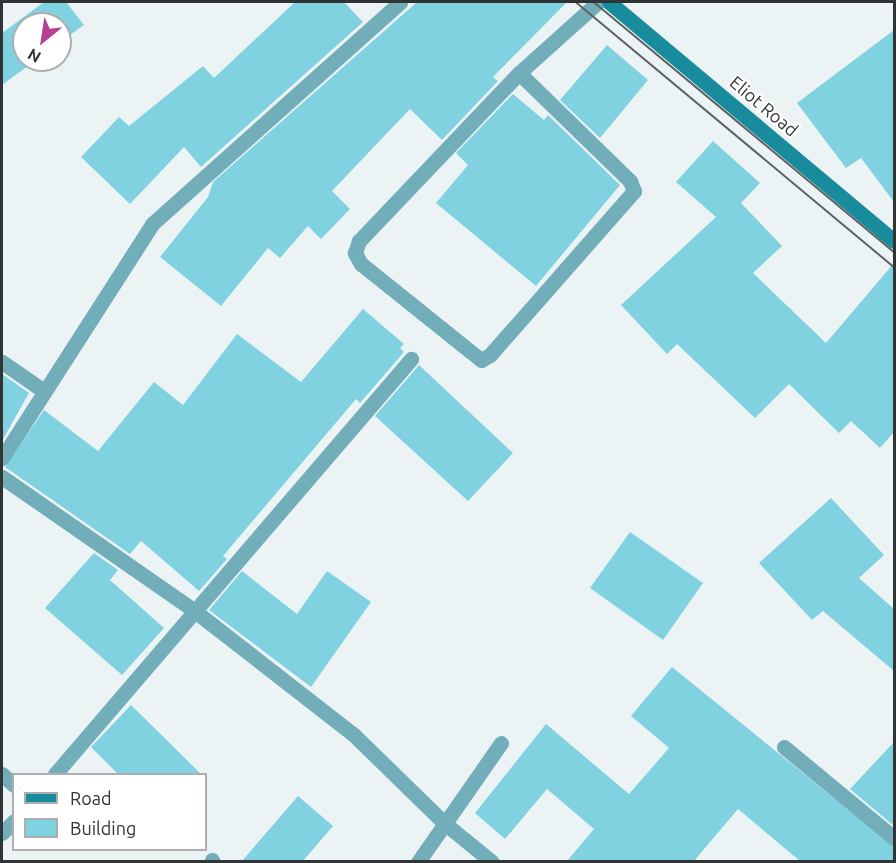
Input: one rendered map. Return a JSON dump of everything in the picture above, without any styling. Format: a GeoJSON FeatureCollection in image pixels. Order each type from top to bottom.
{"type":"FeatureCollection","features":[{"type":"Feature","properties":{"kind":"street"},"geometry":{"type":"LineString","coordinates":[[2,458],[152,224],[400,2]]}},
{"type":"Feature","properties":{"kind":"street"},"geometry":{"type":"LineString","coordinates":[[519,73],[630,181],[634,191],[490,355],[481,360],[361,264],[355,253],[359,241],[519,73],[598,2]]}},
{"type":"Feature","properties":{"kind":"street","name":"Eliot Road"},"geometry":{"type":"LineString","coordinates":[[609,2],[894,241]]}},
{"type":"Feature","properties":{"kind":"street"},"geometry":{"type":"LineString","coordinates":[[57,773],[411,359]]}},
{"type":"Feature","properties":{"kind":"street"},"geometry":{"type":"LineString","coordinates":[[2,362],[44,391]]}},
{"type":"Feature","properties":{"kind":"street"},"geometry":{"type":"LineString","coordinates":[[2,477],[196,612],[354,735],[443,822],[492,861]]}},
{"type":"Feature","properties":{"kind":"street"},"geometry":{"type":"LineString","coordinates":[[418,861],[443,822],[501,743]]}},
{"type":"Feature","properties":{"kind":"street"},"geometry":{"type":"LineString","coordinates":[[784,747],[894,838]]}},
{"type":"Feature","properties":{"kind":"building"},"geometry":{"type":"Polygon","coordinates":[[[44,2],[66,2],[84,25],[72,34],[72,12],[30,12],[44,2]]]}},
{"type":"Feature","properties":{"kind":"building"},"geometry":{"type":"Polygon","coordinates":[[[295,2],[344,2],[363,22],[201,167],[184,147],[130,204],[81,157],[119,117],[129,126],[203,66],[214,78],[295,2]]]}},
{"type":"Feature","properties":{"kind":"building"},"geometry":{"type":"Polygon","coordinates":[[[417,2],[567,2],[493,77],[498,81],[442,140],[410,109],[332,191],[350,209],[321,239],[308,226],[280,258],[268,248],[221,306],[160,257],[208,197],[213,182],[417,2]]]}},
{"type":"Feature","properties":{"kind":"building"},"geometry":{"type":"Polygon","coordinates":[[[12,26],[12,72],[20,72],[2,85],[2,33],[12,26]]]}},
{"type":"Feature","properties":{"kind":"building"},"geometry":{"type":"Polygon","coordinates":[[[894,30],[894,202],[861,158],[846,168],[797,103],[894,30]]]}},
{"type":"Feature","properties":{"kind":"building"},"geometry":{"type":"Polygon","coordinates":[[[607,45],[648,80],[600,138],[560,100],[607,45]]]}},
{"type":"Feature","properties":{"kind":"building"},"geometry":{"type":"Polygon","coordinates":[[[513,94],[544,120],[548,115],[620,185],[536,286],[436,203],[468,165],[456,153],[513,94]]]}},
{"type":"Feature","properties":{"kind":"building"},"geometry":{"type":"Polygon","coordinates":[[[713,141],[760,183],[741,203],[782,246],[753,273],[826,343],[894,263],[894,432],[880,448],[851,421],[839,433],[789,384],[755,418],[677,344],[667,354],[621,305],[716,217],[676,182],[713,141]]]}},
{"type":"Feature","properties":{"kind":"building"},"geometry":{"type":"Polygon","coordinates":[[[363,309],[404,344],[400,348],[404,352],[360,403],[356,399],[223,556],[227,559],[199,591],[141,541],[130,554],[5,467],[44,410],[98,451],[154,382],[183,405],[237,334],[301,382],[363,309]]]}},
{"type":"Feature","properties":{"kind":"building"},"geometry":{"type":"Polygon","coordinates":[[[419,365],[513,453],[468,501],[375,416],[419,365]]]}},
{"type":"Feature","properties":{"kind":"building"},"geometry":{"type":"Polygon","coordinates":[[[2,374],[29,393],[2,441],[2,374]]]}},
{"type":"Feature","properties":{"kind":"building"},"geometry":{"type":"Polygon","coordinates":[[[831,498],[884,555],[859,578],[894,609],[894,671],[823,611],[812,620],[759,563],[831,498]]]}},
{"type":"Feature","properties":{"kind":"building"},"geometry":{"type":"Polygon","coordinates":[[[630,532],[703,583],[663,640],[590,588],[630,532]]]}},
{"type":"Feature","properties":{"kind":"building"},"geometry":{"type":"Polygon","coordinates":[[[94,553],[118,570],[110,580],[164,628],[122,675],[45,608],[94,553]]]}},
{"type":"Feature","properties":{"kind":"building"},"geometry":{"type":"Polygon","coordinates":[[[242,571],[297,614],[327,571],[371,602],[311,687],[209,610],[242,571]]]}},
{"type":"Feature","properties":{"kind":"building"},"geometry":{"type":"Polygon","coordinates":[[[672,667],[894,847],[894,861],[800,861],[738,809],[694,861],[567,861],[594,829],[547,789],[505,839],[475,813],[546,724],[629,794],[669,748],[631,716],[672,667]]]}},
{"type":"Feature","properties":{"kind":"building"},"geometry":{"type":"Polygon","coordinates":[[[131,705],[200,773],[117,773],[91,747],[131,705]]]}},
{"type":"Feature","properties":{"kind":"building"},"geometry":{"type":"Polygon","coordinates":[[[894,742],[894,826],[850,789],[894,742]]]}},
{"type":"Feature","properties":{"kind":"building"},"geometry":{"type":"Polygon","coordinates":[[[298,796],[333,826],[303,861],[242,861],[298,796]]]}},
{"type":"Feature","properties":{"kind":"tram line"},"geometry":{"type":"LineString","coordinates":[[576,2],[894,267]]}},
{"type":"Feature","properties":{"kind":"tram line"},"geometry":{"type":"LineString","coordinates":[[594,2],[894,252]]}}]}
